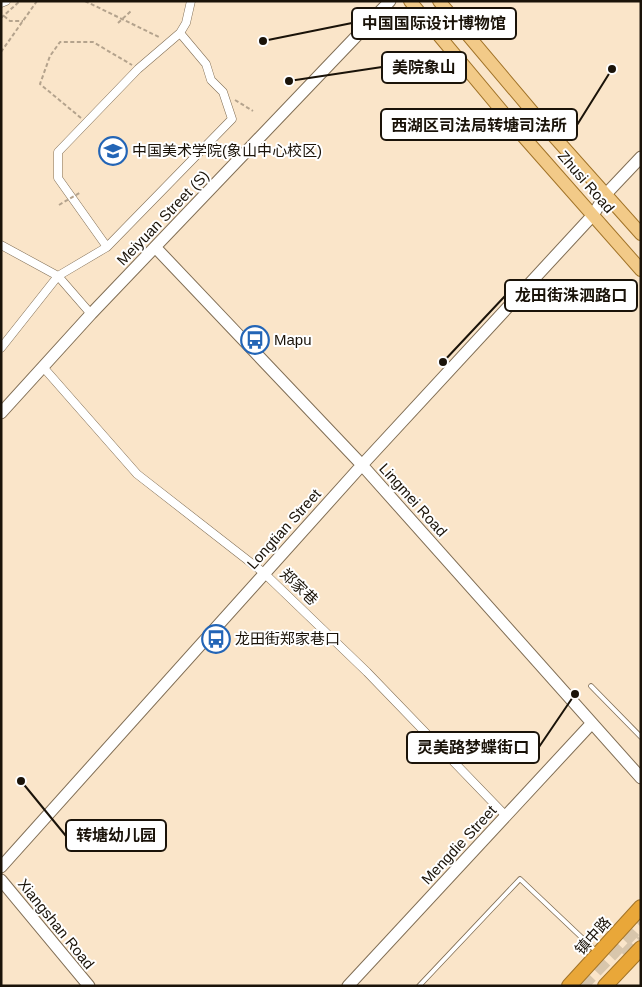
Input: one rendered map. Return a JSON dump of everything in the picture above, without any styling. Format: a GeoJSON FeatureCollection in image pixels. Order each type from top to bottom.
{"type":"FeatureCollection","features":[{"type":"Feature","properties":{"kind":"highway","name":"镇中路"},"geometry":{"type":"LineString","coordinates":[[569,986],[641,907]]}},
{"type":"Feature","properties":{"kind":"highway"},"geometry":{"type":"LineString","coordinates":[[605,986],[641,948]]}},
{"type":"Feature","properties":{"kind":"main road","name":"Zhusi Road"},"geometry":{"type":"LineString","coordinates":[[410,1],[641,270]]}},
{"type":"Feature","properties":{"kind":"main road","name":"Zhusi Road"},"geometry":{"type":"LineString","coordinates":[[439,1],[641,234]]}},
{"type":"Feature","properties":{"kind":"street"},"geometry":{"type":"LineString","coordinates":[[1,4],[6,1]]}},
{"type":"Feature","properties":{"kind":"street"},"geometry":{"type":"LineString","coordinates":[[107,247],[58,178],[58,152],[138,69],[180,33],[186,23],[191,1]]}},
{"type":"Feature","properties":{"kind":"street","name":"Meiyuan Street (S)"},"geometry":{"type":"LineString","coordinates":[[1,413],[91,314],[390,1]]}},
{"type":"Feature","properties":{"kind":"street"},"geometry":{"type":"LineString","coordinates":[[1,348],[58,276],[107,247],[232,119],[223,92],[212,80],[206,64],[180,33]]}},
{"type":"Feature","properties":{"kind":"street","name":"Longtian Street"},"geometry":{"type":"LineString","coordinates":[[1,867],[362,465],[593,215],[606,194],[641,157]]}},
{"type":"Feature","properties":{"kind":"street"},"geometry":{"type":"LineString","coordinates":[[1,245],[58,276],[91,314]]}},
{"type":"Feature","properties":{"kind":"street","name":"Lingmei Road"},"geometry":{"type":"LineString","coordinates":[[156,248],[362,465],[641,778]]}},
{"type":"Feature","properties":{"kind":"street","name":"郑家巷"},"geometry":{"type":"LineString","coordinates":[[43,366],[137,474],[264,573],[367,672],[506,816]]}},
{"type":"Feature","properties":{"kind":"street","name":"Mengdie Street"},"geometry":{"type":"LineString","coordinates":[[348,986],[592,723]]}},
{"type":"Feature","properties":{"kind":"street","name":"Xiangshan Road"},"geometry":{"type":"LineString","coordinates":[[1,880],[89,986]]}},
{"type":"Feature","properties":{"kind":"lane"},"geometry":{"type":"LineString","coordinates":[[591,686],[641,737]]}},
{"type":"Feature","properties":{"kind":"lane"},"geometry":{"type":"LineString","coordinates":[[419,986],[520,879],[598,954]]}},
{"type":"Feature","properties":{"kind":"path"},"geometry":{"type":"LineString","coordinates":[[20,1],[2,17],[10,21],[23,22]]}},
{"type":"Feature","properties":{"kind":"path"},"geometry":{"type":"LineString","coordinates":[[1,52],[36,1]]}},
{"type":"Feature","properties":{"kind":"path"},"geometry":{"type":"LineString","coordinates":[[85,1],[169,42]]}},
{"type":"Feature","properties":{"kind":"path"},"geometry":{"type":"LineString","coordinates":[[118,23],[131,11]]}},
{"type":"Feature","properties":{"kind":"path"},"geometry":{"type":"LineString","coordinates":[[86,123],[40,84],[50,56],[60,42],[93,42],[138,69]]}},
{"type":"Feature","properties":{"kind":"path"},"geometry":{"type":"LineString","coordinates":[[223,92],[252,112]]}},
{"type":"Feature","properties":{"kind":"path"},"geometry":{"type":"LineString","coordinates":[[59,205],[80,192]]}},
{"type":"Feature","properties":{"kind":"tunnel"},"geometry":{"type":"LineString","coordinates":[[581,986],[641,923]]}},
{"type":"Feature","properties":{"kind":"tunnel"},"geometry":{"type":"LineString","coordinates":[[625,956],[641,939]]}},
{"type":"Feature","properties":{"kind":"place","name":"中国国际设计博物馆"},"geometry":{"type":"Point","coordinates":[263,41]}},
{"type":"Feature","properties":{"kind":"place","name":"西湖区司法局转塘司法所"},"geometry":{"type":"Point","coordinates":[612,69]}},
{"type":"Feature","properties":{"kind":"place","name":"美院象山"},"geometry":{"type":"Point","coordinates":[289,81]}},
{"type":"Feature","properties":{"kind":"place","name":"中国美术学院(象山中心校区)"},"geometry":{"type":"Point","coordinates":[113,151]}},
{"type":"Feature","properties":{"kind":"place","name":"Mapu"},"geometry":{"type":"Point","coordinates":[255,340]}},
{"type":"Feature","properties":{"kind":"place","name":"龙田街洙泗路口"},"geometry":{"type":"Point","coordinates":[443,362]}},
{"type":"Feature","properties":{"kind":"place","name":"龙田街郑家巷口"},"geometry":{"type":"Point","coordinates":[216,639]}},
{"type":"Feature","properties":{"kind":"place","name":"灵美路梦蝶街口"},"geometry":{"type":"Point","coordinates":[575,694]}},
{"type":"Feature","properties":{"kind":"place","name":"转塘幼儿园"},"geometry":{"type":"Point","coordinates":[21,781]}}]}
